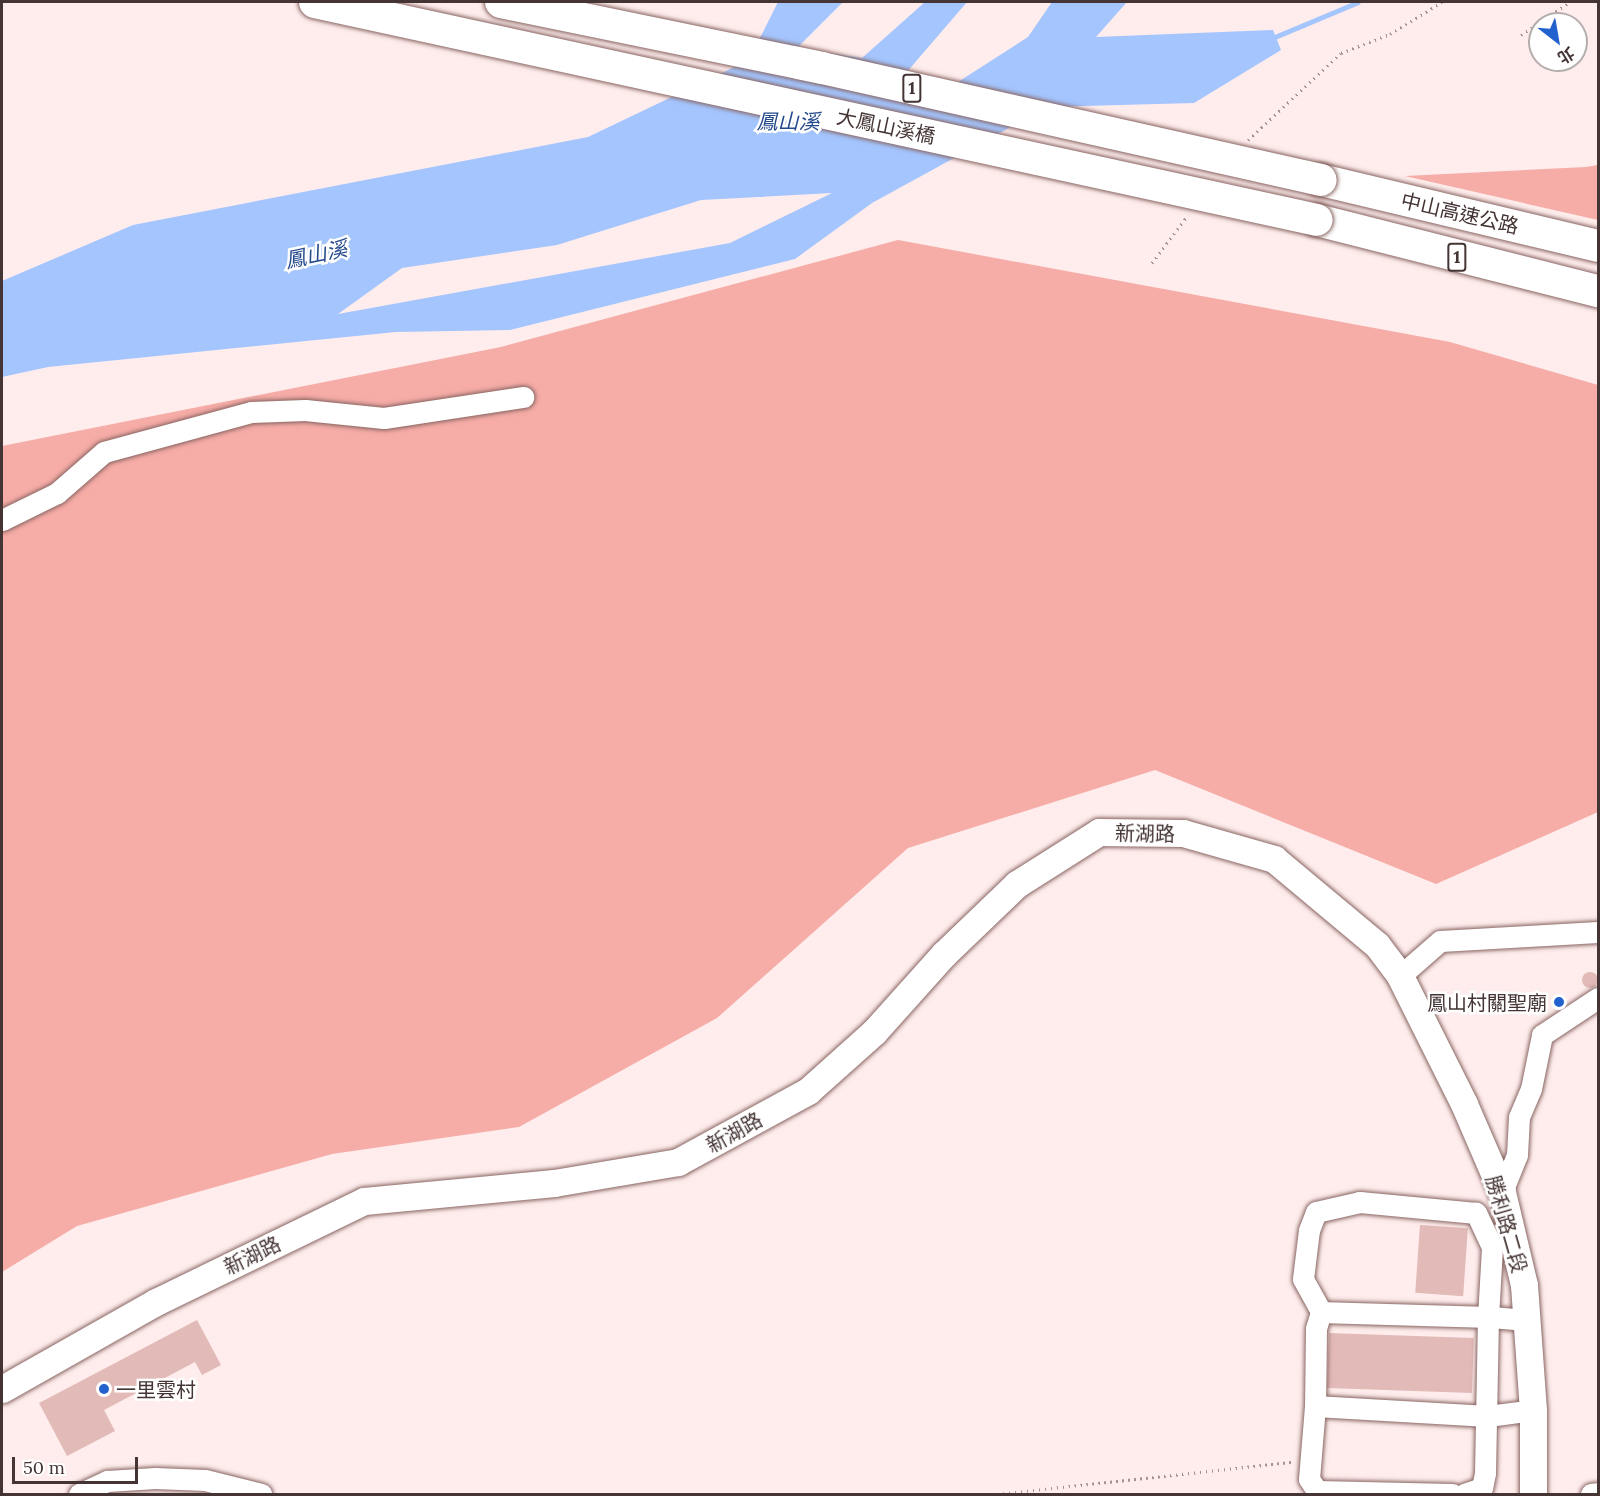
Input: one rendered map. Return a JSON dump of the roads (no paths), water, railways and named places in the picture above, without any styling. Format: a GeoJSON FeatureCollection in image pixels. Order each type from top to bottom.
{"type":"FeatureCollection","features":[{"type":"Feature","properties":{"kind":"highway","name":"大鳳山溪橋"},"geometry":{"type":"LineString","coordinates":[[315,2],[1317,220],[1599,291]]}},
{"type":"Feature","properties":{"kind":"highway","name":"中山高速公路"},"geometry":{"type":"LineString","coordinates":[[501,2],[822,68],[1321,180],[1599,246]]}},
{"type":"Feature","properties":{"kind":"main road","name":"新湖路"},"geometry":{"type":"LineString","coordinates":[[2,1389],[156,1302],[364,1201],[554,1183],[678,1162],[808,1091],[874,1032],[944,954],[1017,884],[1099,832],[1183,833],[1274,858],[1377,945]]}},
{"type":"Feature","properties":{"kind":"main road","name":"勝利路二段"},"geometry":{"type":"LineString","coordinates":[[1377,945],[1400,976],[1464,1104],[1502,1192],[1524,1285],[1533,1410],[1533,1494]]}},
{"type":"Feature","properties":{"kind":"street"},"geometry":{"type":"LineString","coordinates":[[2,520],[57,493],[104,452],[250,412],[305,410],[384,418],[523,397]]}},
{"type":"Feature","properties":{"kind":"street"},"geometry":{"type":"LineString","coordinates":[[1400,976],[1421,954],[1440,941],[1599,932]]}},
{"type":"Feature","properties":{"kind":"street"},"geometry":{"type":"LineString","coordinates":[[1502,1192],[1517,1155],[1519,1117],[1531,1089],[1542,1035],[1599,998]]}},
{"type":"Feature","properties":{"kind":"street"},"geometry":{"type":"LineString","coordinates":[[1452,1494],[1317,1493],[1309,1479],[1315,1406],[1316,1328],[1321,1312],[1303,1279],[1309,1230],[1316,1212],[1360,1202],[1476,1214],[1492,1247],[1488,1317],[1488,1416],[1482,1488],[1464,1494]]}},
{"type":"Feature","properties":{"kind":"street"},"geometry":{"type":"LineString","coordinates":[[1321,1312],[1527,1320]]}},
{"type":"Feature","properties":{"kind":"street"},"geometry":{"type":"LineString","coordinates":[[1315,1406],[1488,1416],[1533,1410]]}},
{"type":"Feature","properties":{"kind":"street"},"geometry":{"type":"LineString","coordinates":[[79,1494],[107,1481],[154,1478],[205,1480],[261,1494]]}},
{"type":"Feature","properties":{"kind":"street"},"geometry":{"type":"LineString","coordinates":[[1590,1494],[1599,1493]]}},
{"type":"Feature","properties":{"kind":"water","name":"鳳山溪"},"geometry":{"type":"Polygon","coordinates":[[[778,2],[843,2],[797,48],[862,58],[925,2],[967,2],[906,73],[958,82],[1028,37],[1052,2],[1127,2],[1096,37],[1273,30],[1281,50],[1194,103],[1047,107],[872,203],[795,259],[510,330],[396,332],[48,367],[2,377],[2,281],[133,225],[588,137],[749,60],[778,2]],[[832,193],[701,200],[557,245],[402,268],[338,314],[730,243],[832,193]]]}},
{"type":"Feature","properties":{"kind":"waterway"},"geometry":{"type":"LineString","coordinates":[[1270,39],[1358,2]]}},
{"type":"Feature","properties":{"kind":"place","name":"鳳山村關聖廟"},"geometry":{"type":"Point","coordinates":[1559,1002]}},
{"type":"Feature","properties":{"kind":"place","name":"一里雲村"},"geometry":{"type":"Point","coordinates":[104,1389]}}]}
